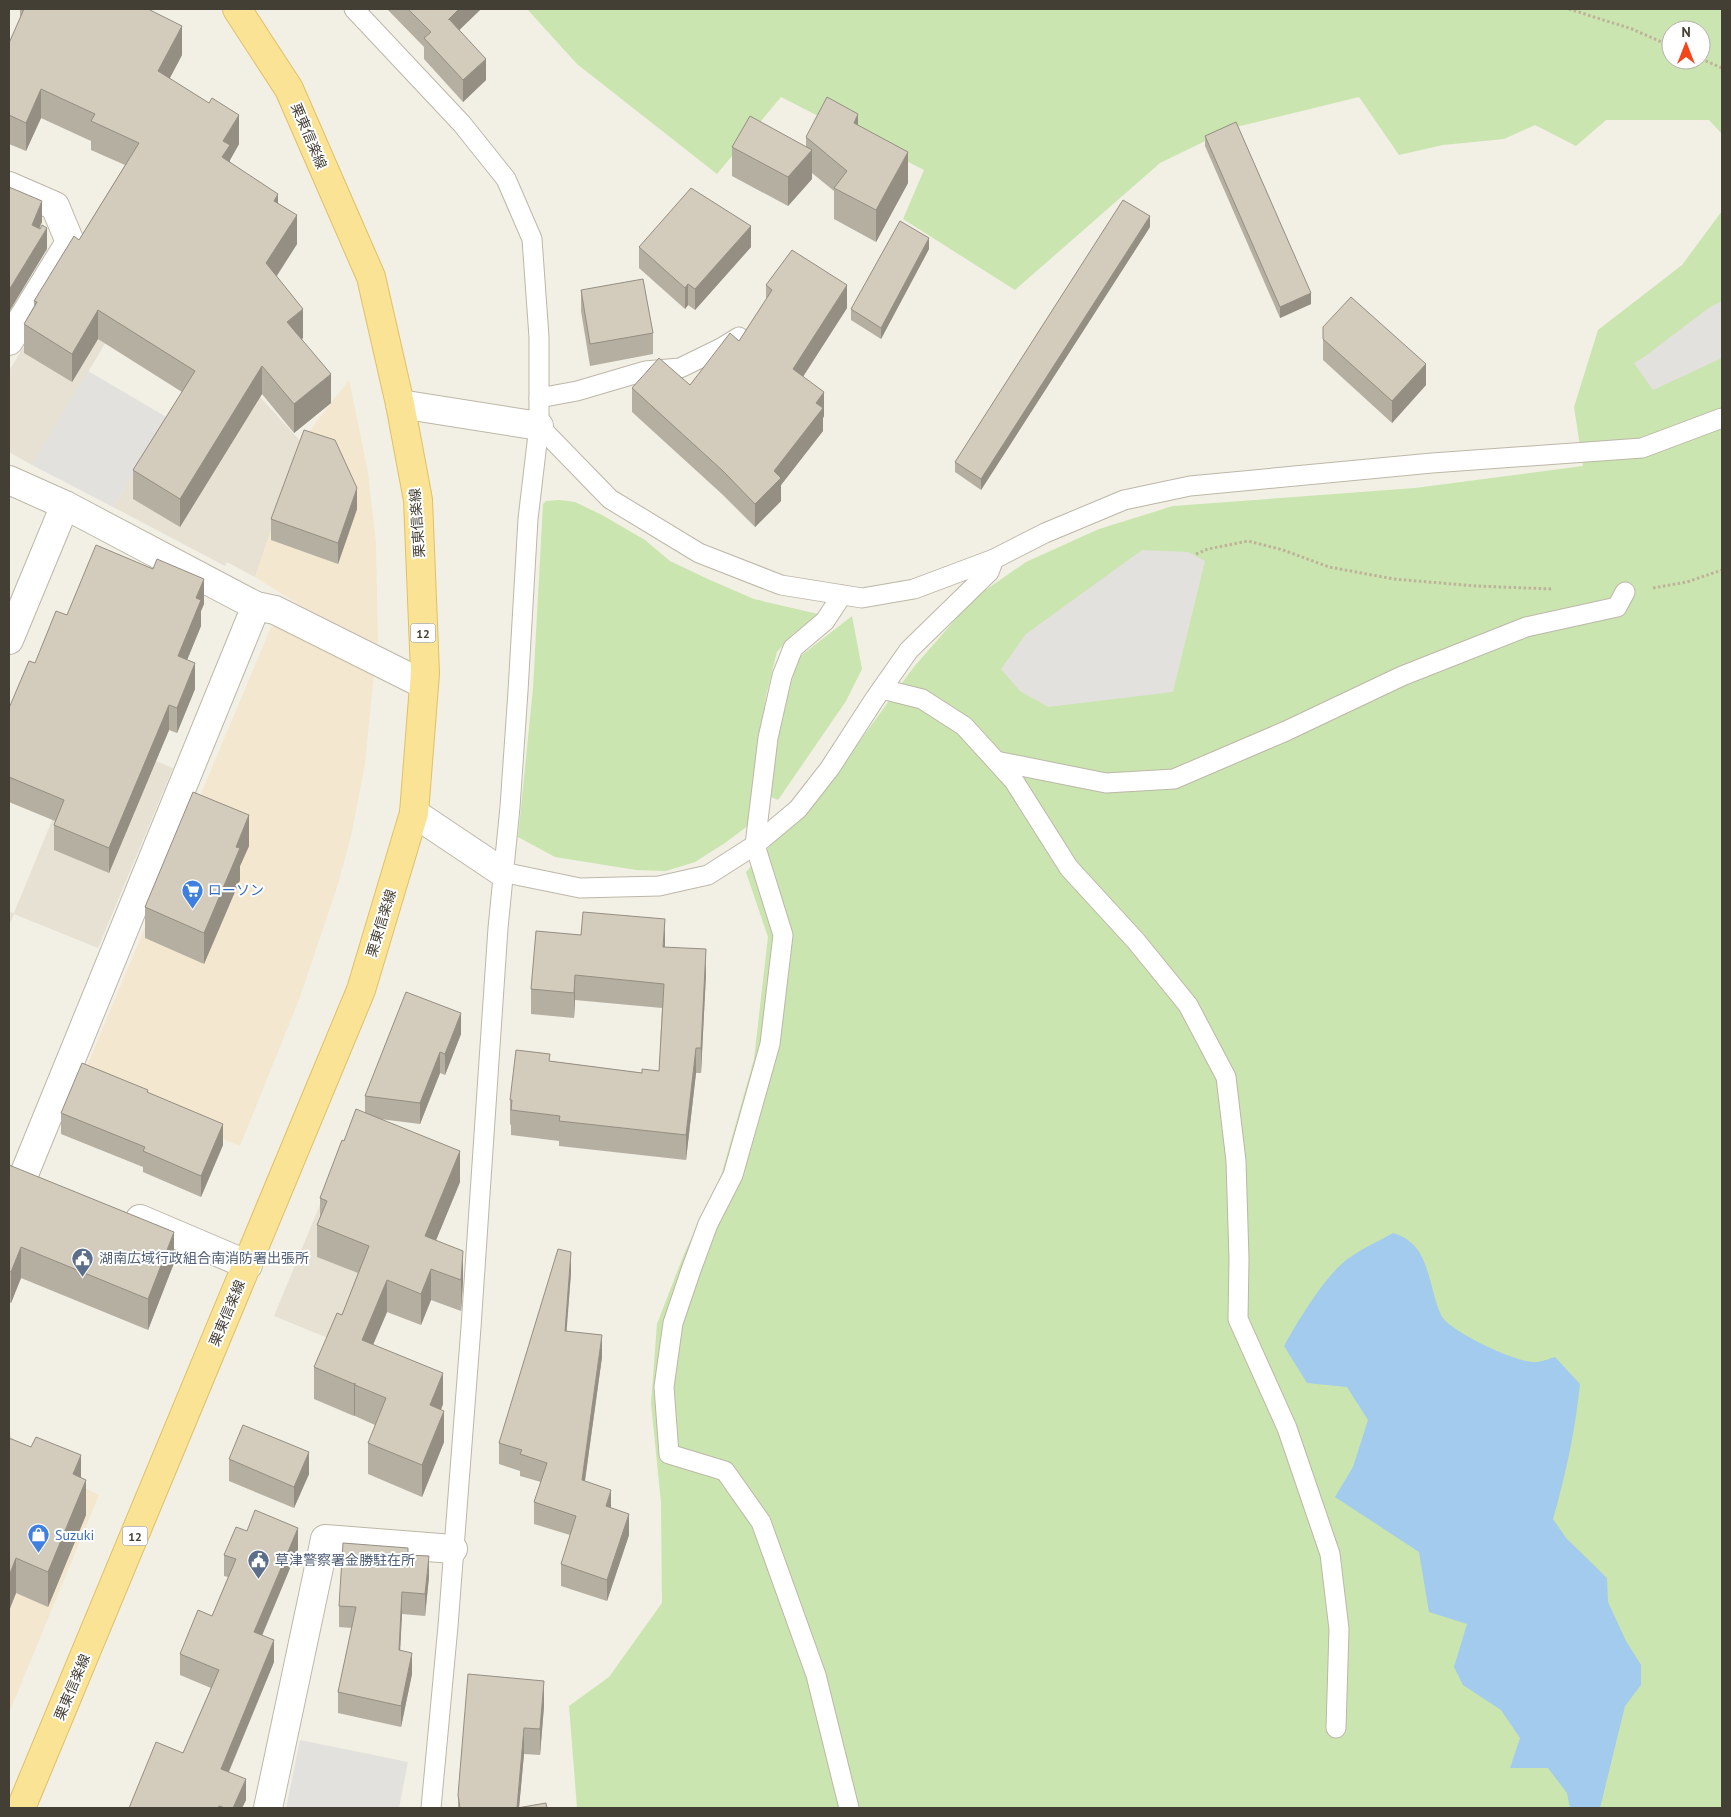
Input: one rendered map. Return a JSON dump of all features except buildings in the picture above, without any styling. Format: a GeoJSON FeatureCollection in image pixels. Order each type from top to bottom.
{"type":"FeatureCollection","features":[{"type":"Feature","properties":{"kind":"main road","name":"栗東信楽線"},"geometry":{"type":"LineString","coordinates":[[21,1808],[361,990],[414,813],[425,673],[418,500],[400,404],[371,277],[289,89],[237,9]]}},
{"type":"Feature","properties":{"kind":"street"},"geometry":{"type":"LineString","coordinates":[[9,186],[55,206],[70,242],[9,341]]}},
{"type":"Feature","properties":{"kind":"street"},"geometry":{"type":"LineString","coordinates":[[400,404],[539,426]]}},
{"type":"Feature","properties":{"kind":"street"},"geometry":{"type":"LineString","coordinates":[[9,480],[64,505],[256,606],[275,610],[423,684]]}},
{"type":"Feature","properties":{"kind":"street"},"geometry":{"type":"LineString","coordinates":[[9,640],[64,505]]}},
{"type":"Feature","properties":{"kind":"street"},"geometry":{"type":"LineString","coordinates":[[52,1183],[17,1169],[256,606]]}},
{"type":"Feature","properties":{"kind":"street"},"geometry":{"type":"LineString","coordinates":[[414,813],[502,872]]}},
{"type":"Feature","properties":{"kind":"street"},"geometry":{"type":"LineString","coordinates":[[114,1208],[248,1265]]}},
{"type":"Feature","properties":{"kind":"street"},"geometry":{"type":"LineString","coordinates":[[268,1808],[326,1540],[453,1549]]}},
{"type":"Feature","properties":{"kind":"lane"},"geometry":{"type":"LineString","coordinates":[[354,9],[462,124],[506,179],[532,239],[539,337],[539,426],[528,519],[512,778],[502,872],[453,1549],[431,1808]]}},
{"type":"Feature","properties":{"kind":"lane"},"geometry":{"type":"LineString","coordinates":[[539,398],[577,391],[645,371],[680,368],[739,337]]}},
{"type":"Feature","properties":{"kind":"lane"},"geometry":{"type":"LineString","coordinates":[[539,426],[610,499],[699,553],[780,585],[862,598],[914,589],[994,559],[1045,532],[1124,500],[1190,486],[1432,464],[1642,448],[1722,418]]}},
{"type":"Feature","properties":{"kind":"lane"},"geometry":{"type":"LineString","coordinates":[[502,872],[580,888],[659,886],[708,875],[755,844],[798,809],[830,768],[909,650],[989,572],[994,559]]}},
{"type":"Feature","properties":{"kind":"lane"},"geometry":{"type":"LineString","coordinates":[[996,761],[1106,783],[1174,779],[1286,731],[1402,676],[1526,627],[1618,607],[1625,592]]}},
{"type":"Feature","properties":{"kind":"lane"},"geometry":{"type":"LineString","coordinates":[[842,594],[825,621],[793,648],[782,676],[768,738],[755,844],[783,935],[770,1044],[733,1175],[708,1224],[673,1323],[664,1387],[669,1454],[725,1471],[760,1522],[816,1675],[849,1808]]}},
{"type":"Feature","properties":{"kind":"lane"},"geometry":{"type":"LineString","coordinates":[[882,689],[922,699],[964,726],[1014,781],[1069,868],[1136,941],[1188,1005],[1226,1077],[1236,1161],[1239,1259],[1238,1319],[1287,1428],[1330,1554],[1339,1629],[1336,1728]]}},
{"type":"Feature","properties":{"kind":"path"},"geometry":{"type":"LineString","coordinates":[[1569,9],[1632,29],[1661,42]]}},
{"type":"Feature","properties":{"kind":"path"},"geometry":{"type":"LineString","coordinates":[[1196,554],[1208,548],[1248,542],[1283,550],[1329,567],[1394,579],[1476,586],[1562,589]]}},
{"type":"Feature","properties":{"kind":"path"},"geometry":{"type":"LineString","coordinates":[[1625,592],[1687,582],[1722,570]]}},
{"type":"Feature","properties":{"kind":"shaded area"},"geometry":{"type":"Polygon","coordinates":[[[76,261],[133,297],[32,465],[9,452],[9,371],[76,261]]]}},
{"type":"Feature","properties":{"kind":"shaded area"},"geometry":{"type":"Polygon","coordinates":[[[1722,301],[1722,358],[1653,390],[1634,363],[1710,307],[1722,301]]]}},
{"type":"Feature","properties":{"kind":"shaded area"},"geometry":{"type":"Polygon","coordinates":[[[213,345],[301,442],[255,577],[227,562],[225,566],[113,507],[213,345]]]}},
{"type":"Feature","properties":{"kind":"shaded area"},"geometry":{"type":"Polygon","coordinates":[[[88,371],[168,418],[113,507],[32,465],[88,371]]]}},
{"type":"Feature","properties":{"kind":"shaded area"},"geometry":{"type":"Polygon","coordinates":[[[349,380],[368,472],[376,544],[378,643],[375,646],[311,612],[255,577],[301,442],[349,380]]]}},
{"type":"Feature","properties":{"kind":"shaded area"},"geometry":{"type":"Polygon","coordinates":[[[1142,550],[1188,552],[1205,561],[1173,692],[1048,707],[1020,691],[1001,669],[1026,634],[1142,550]]]}},
{"type":"Feature","properties":{"kind":"shaded area"},"geometry":{"type":"Polygon","coordinates":[[[280,625],[374,674],[365,764],[351,836],[338,884],[299,1000],[240,1146],[81,1080],[271,627],[280,625]]]}},
{"type":"Feature","properties":{"kind":"shaded area"},"geometry":{"type":"Polygon","coordinates":[[[88,733],[173,768],[98,948],[14,914],[9,925],[9,912],[14,913],[88,733]]]}},
{"type":"Feature","properties":{"kind":"shaded area"},"geometry":{"type":"Polygon","coordinates":[[[353,1125],[416,1149],[340,1343],[274,1316],[353,1125]]]}},
{"type":"Feature","properties":{"kind":"shaded area","name":"Suzuki"},"geometry":{"type":"Polygon","coordinates":[[[9,1430],[19,1456],[99,1495],[9,1713],[9,1430]]]}},
{"type":"Feature","properties":{"kind":"shaded area"},"geometry":{"type":"Polygon","coordinates":[[[300,1740],[408,1762],[399,1808],[286,1808],[300,1740]]]}},
{"type":"Feature","properties":{"kind":"green space"},"geometry":{"type":"Polygon","coordinates":[[[527,9],[1722,9],[1722,134],[1709,120],[1606,120],[1576,146],[1535,125],[1504,139],[1443,145],[1399,155],[1359,97],[1232,128],[1160,163],[1015,290],[903,219],[924,170],[781,97],[717,174],[577,64],[527,9]]]}},
{"type":"Feature","properties":{"kind":"green space"},"geometry":{"type":"Polygon","coordinates":[[[1722,211],[1722,1808],[577,1808],[569,1706],[609,1677],[662,1603],[661,1503],[651,1403],[657,1324],[684,1254],[721,1176],[754,1059],[768,937],[746,872],[832,779],[913,668],[974,598],[1026,562],[1099,529],[1173,506],[1415,488],[1583,466],[1574,407],[1598,330],[1682,265],[1722,211]]]}},
{"type":"Feature","properties":{"kind":"green space"},"geometry":{"type":"Polygon","coordinates":[[[546,501],[575,502],[602,515],[645,540],[670,561],[710,580],[754,599],[818,614],[792,635],[777,652],[766,696],[749,825],[695,862],[666,871],[636,870],[555,857],[518,837],[533,688],[543,504],[546,501]]]}},
{"type":"Feature","properties":{"kind":"green space"},"geometry":{"type":"Polygon","coordinates":[[[852,616],[862,669],[846,701],[778,800],[771,797],[777,742],[798,658],[852,616]]]}},
{"type":"Feature","properties":{"kind":"water"},"geometry":{"type":"Polygon","coordinates":[[[1393,1233],[1405,1238],[1415,1246],[1421,1256],[1426,1266],[1436,1303],[1446,1322],[1482,1344],[1523,1360],[1535,1362],[1555,1357],[1580,1384],[1570,1452],[1553,1519],[1566,1538],[1607,1578],[1608,1602],[1626,1641],[1641,1665],[1641,1685],[1625,1706],[1600,1808],[1570,1808],[1567,1793],[1548,1768],[1510,1768],[1520,1738],[1501,1710],[1463,1685],[1454,1667],[1467,1624],[1429,1612],[1419,1552],[1335,1497],[1353,1467],[1368,1420],[1347,1387],[1307,1383],[1284,1346],[1313,1299],[1340,1265],[1360,1251],[1393,1233]]]}},
{"type":"Feature","properties":{"kind":"place","name":"ローソン"},"geometry":{"type":"Point","coordinates":[192,909]}},
{"type":"Feature","properties":{"kind":"place","name":"湖南広域行政組合南消防署出張所"},"geometry":{"type":"Point","coordinates":[83,1277]}},
{"type":"Feature","properties":{"kind":"place","name":"Suzuki"},"geometry":{"type":"Point","coordinates":[39,1554]}},
{"type":"Feature","properties":{"kind":"place","name":"草津警察署金勝駐在所"},"geometry":{"type":"Point","coordinates":[259,1579]}}]}
